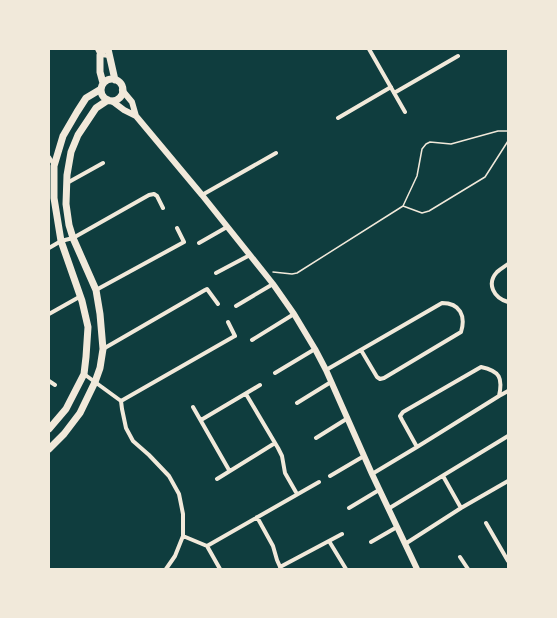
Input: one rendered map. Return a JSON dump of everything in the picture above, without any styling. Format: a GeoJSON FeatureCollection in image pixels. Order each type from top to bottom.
{"type":"FeatureCollection","features":[{"type":"Feature","properties":{"kind":"main road"},"geometry":{"type":"LineString","coordinates":[[49,429],[66,409],[84,374],[88,327],[81,296],[64,253],[61,241],[54,198],[54,166],[64,136],[86,98],[102,86],[107,81],[111,80],[119,82],[122,86],[122,94],[116,100],[110,100],[104,98],[102,94],[102,86],[100,72],[101,51]]}},
{"type":"Feature","properties":{"kind":"main road"},"geometry":{"type":"LineString","coordinates":[[109,53],[115,80]]}},
{"type":"Feature","properties":{"kind":"main road"},"geometry":{"type":"LineString","coordinates":[[49,449],[64,434],[80,413],[100,368],[103,349],[96,290],[85,262],[73,238],[69,225],[66,204],[71,152],[78,135],[96,108],[110,100]]}},
{"type":"Feature","properties":{"kind":"street"},"geometry":{"type":"LineString","coordinates":[[371,50],[405,112]]}},
{"type":"Feature","properties":{"kind":"street"},"geometry":{"type":"LineString","coordinates":[[101,51],[109,53]]}},
{"type":"Feature","properties":{"kind":"street"},"geometry":{"type":"LineString","coordinates":[[394,93],[458,56]]}},
{"type":"Feature","properties":{"kind":"street"},"geometry":{"type":"LineString","coordinates":[[338,118],[391,87]]}},
{"type":"Feature","properties":{"kind":"street"},"geometry":{"type":"LineString","coordinates":[[122,90],[132,102],[136,116]]}},
{"type":"Feature","properties":{"kind":"street"},"geometry":{"type":"LineString","coordinates":[[110,100],[136,116],[250,255],[294,314],[326,370],[379,490],[417,569]]}},
{"type":"Feature","properties":{"kind":"street"},"geometry":{"type":"LineString","coordinates":[[202,195],[276,153]]}},
{"type":"Feature","properties":{"kind":"street"},"geometry":{"type":"LineString","coordinates":[[49,157],[54,166]]}},
{"type":"Feature","properties":{"kind":"street"},"geometry":{"type":"LineString","coordinates":[[67,183],[103,162]]}},
{"type":"Feature","properties":{"kind":"street"},"geometry":{"type":"LineString","coordinates":[[49,248],[61,241],[73,238],[149,195],[154,194],[157,196],[163,208]]}},
{"type":"Feature","properties":{"kind":"street"},"geometry":{"type":"LineString","coordinates":[[199,243],[227,227]]}},
{"type":"Feature","properties":{"kind":"street"},"geometry":{"type":"LineString","coordinates":[[96,290],[184,242],[177,228]]}},
{"type":"Feature","properties":{"kind":"street"},"geometry":{"type":"LineString","coordinates":[[216,274],[250,255]]}},
{"type":"Feature","properties":{"kind":"street"},"geometry":{"type":"LineString","coordinates":[[508,264],[498,270],[492,283],[494,293],[500,300],[508,302]]}},
{"type":"Feature","properties":{"kind":"street"},"geometry":{"type":"LineString","coordinates":[[236,306],[273,284]]}},
{"type":"Feature","properties":{"kind":"street"},"geometry":{"type":"LineString","coordinates":[[103,349],[207,289],[218,304]]}},
{"type":"Feature","properties":{"kind":"street"},"geometry":{"type":"LineString","coordinates":[[49,314],[81,296]]}},
{"type":"Feature","properties":{"kind":"street"},"geometry":{"type":"LineString","coordinates":[[326,370],[442,303],[450,303],[456,306],[461,312],[463,326],[461,332],[380,380],[361,350]]}},
{"type":"Feature","properties":{"kind":"street"},"geometry":{"type":"LineString","coordinates":[[252,340],[294,314]]}},
{"type":"Feature","properties":{"kind":"street"},"geometry":{"type":"LineString","coordinates":[[121,401],[233,338],[235,336],[228,322]]}},
{"type":"Feature","properties":{"kind":"street"},"geometry":{"type":"LineString","coordinates":[[275,373],[315,349]]}},
{"type":"Feature","properties":{"kind":"street"},"geometry":{"type":"LineString","coordinates":[[417,447],[400,416],[403,412],[481,367],[491,369],[500,377],[500,396]]}},
{"type":"Feature","properties":{"kind":"street"},"geometry":{"type":"LineString","coordinates":[[84,374],[121,401],[126,428],[133,441],[169,476],[179,494],[183,514],[183,536],[175,556],[166,569]]}},
{"type":"Feature","properties":{"kind":"street"},"geometry":{"type":"LineString","coordinates":[[49,381],[55,385]]}},
{"type":"Feature","properties":{"kind":"street"},"geometry":{"type":"LineString","coordinates":[[297,403],[331,382]]}},
{"type":"Feature","properties":{"kind":"street"},"geometry":{"type":"LineString","coordinates":[[201,420],[260,385]]}},
{"type":"Feature","properties":{"kind":"street"},"geometry":{"type":"LineString","coordinates":[[372,474],[508,392]]}},
{"type":"Feature","properties":{"kind":"street"},"geometry":{"type":"LineString","coordinates":[[246,394],[282,456],[286,473],[298,494]]}},
{"type":"Feature","properties":{"kind":"street"},"geometry":{"type":"LineString","coordinates":[[193,406],[229,470]]}},
{"type":"Feature","properties":{"kind":"street"},"geometry":{"type":"LineString","coordinates":[[316,438],[348,418]]}},
{"type":"Feature","properties":{"kind":"street"},"geometry":{"type":"LineString","coordinates":[[388,509],[508,436]]}},
{"type":"Feature","properties":{"kind":"street"},"geometry":{"type":"LineString","coordinates":[[217,479],[229,470],[275,443]]}},
{"type":"Feature","properties":{"kind":"street"},"geometry":{"type":"LineString","coordinates":[[330,476],[364,456]]}},
{"type":"Feature","properties":{"kind":"street"},"geometry":{"type":"LineString","coordinates":[[442,476],[461,508]]}},
{"type":"Feature","properties":{"kind":"street"},"geometry":{"type":"LineString","coordinates":[[405,544],[461,508],[508,481]]}},
{"type":"Feature","properties":{"kind":"street"},"geometry":{"type":"LineString","coordinates":[[207,546],[319,482]]}},
{"type":"Feature","properties":{"kind":"street"},"geometry":{"type":"LineString","coordinates":[[349,508],[379,490]]}},
{"type":"Feature","properties":{"kind":"street"},"geometry":{"type":"LineString","coordinates":[[257,517],[273,546],[281,568],[342,534]]}},
{"type":"Feature","properties":{"kind":"street"},"geometry":{"type":"LineString","coordinates":[[486,523],[508,561]]}},
{"type":"Feature","properties":{"kind":"street"},"geometry":{"type":"LineString","coordinates":[[371,542],[397,527]]}},
{"type":"Feature","properties":{"kind":"street"},"geometry":{"type":"LineString","coordinates":[[183,536],[207,546],[220,569]]}},
{"type":"Feature","properties":{"kind":"street"},"geometry":{"type":"LineString","coordinates":[[329,541],[346,569]]}},
{"type":"Feature","properties":{"kind":"street"},"geometry":{"type":"LineString","coordinates":[[460,557],[468,569]]}},
{"type":"Feature","properties":{"kind":"path"},"geometry":{"type":"LineString","coordinates":[[263,272],[292,274],[297,272],[403,206],[417,176],[422,149],[426,144],[430,142],[451,144],[498,131],[508,131]]}},
{"type":"Feature","properties":{"kind":"path"},"geometry":{"type":"LineString","coordinates":[[403,206],[422,213],[425,212],[485,177],[508,141]]}}]}
